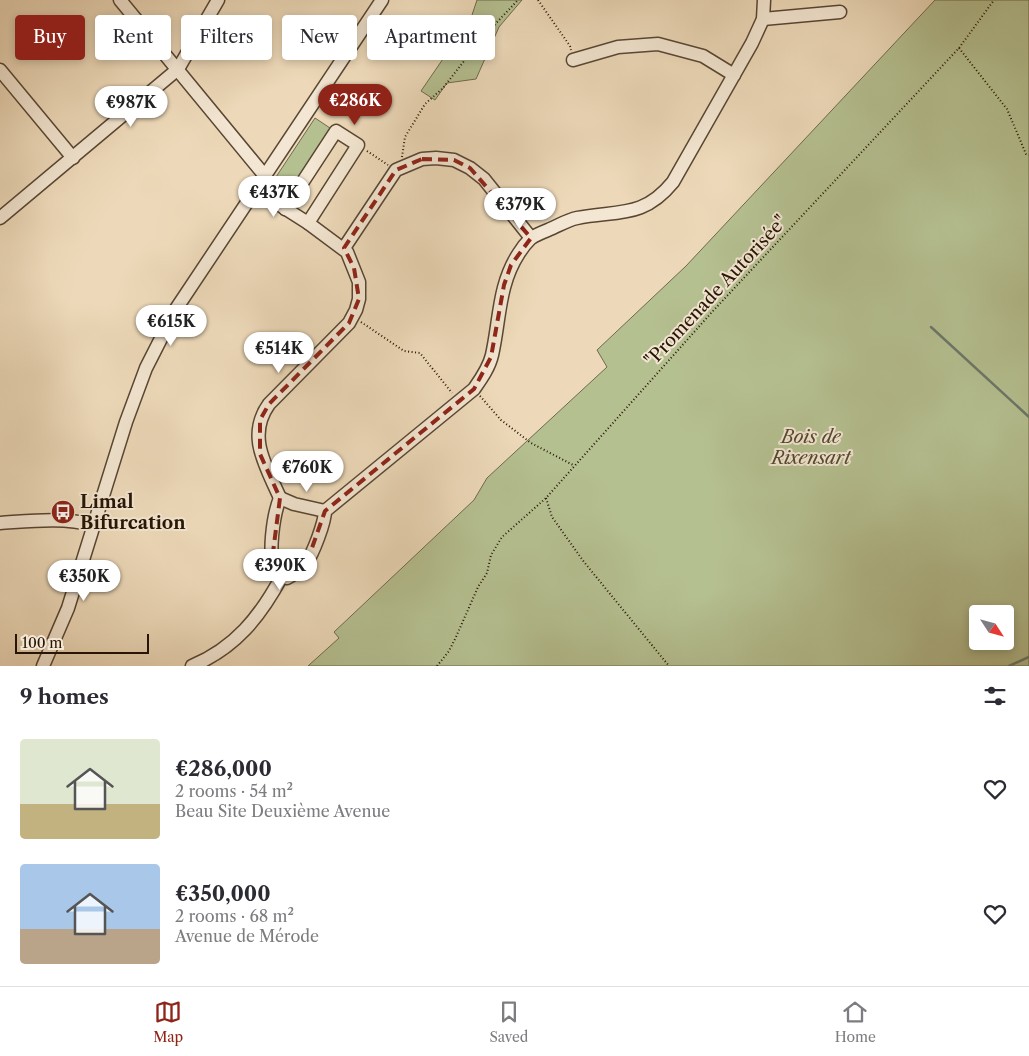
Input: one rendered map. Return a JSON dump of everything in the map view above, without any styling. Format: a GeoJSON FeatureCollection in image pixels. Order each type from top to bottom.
{"type":"FeatureCollection","features":[{"type":"Feature","properties":{"kind":"street"},"geometry":{"type":"LineString","coordinates":[[120,0],[265,176]]}},
{"type":"Feature","properties":{"kind":"street"},"geometry":{"type":"LineString","coordinates":[[0,218],[178,69],[218,0]]}},
{"type":"Feature","properties":{"kind":"street"},"geometry":{"type":"LineString","coordinates":[[44,666],[68,608],[126,422],[146,368],[176,309],[382,0]]}},
{"type":"Feature","properties":{"kind":"street"},"geometry":{"type":"LineString","coordinates":[[280,498],[277,505],[272,554],[278,574],[287,578],[296,573],[306,562],[322,526],[325,511],[460,403],[474,389],[485,373],[491,357],[500,300],[506,278],[511,266],[531,238],[567,221],[638,209],[655,201],[673,182],[752,43],[763,19],[764,0]]}},
{"type":"Feature","properties":{"kind":"street"},"geometry":{"type":"LineString","coordinates":[[763,19],[840,12]]}},
{"type":"Feature","properties":{"kind":"street"},"geometry":{"type":"LineString","coordinates":[[573,60],[618,47],[658,44],[703,56],[734,75]]}},
{"type":"Feature","properties":{"kind":"street"},"geometry":{"type":"LineString","coordinates":[[0,70],[73,158]]}},
{"type":"Feature","properties":{"kind":"street"},"geometry":{"type":"LineString","coordinates":[[285,209],[336,130],[358,145],[308,223]]}},
{"type":"Feature","properties":{"kind":"street"},"geometry":{"type":"LineString","coordinates":[[344,248],[400,168],[422,159],[436,158],[454,160],[470,168],[484,179],[531,238]]}},
{"type":"Feature","properties":{"kind":"street"},"geometry":{"type":"LineString","coordinates":[[256,190],[344,248],[354,268],[358,282],[358,299],[352,317],[343,330],[269,404],[263,412],[258,433],[260,454],[280,498],[294,504],[325,511]]}},
{"type":"Feature","properties":{"kind":"street"},"geometry":{"type":"LineString","coordinates":[[0,523],[64,520],[93,525]]}},
{"type":"Feature","properties":{"kind":"street"},"geometry":{"type":"LineString","coordinates":[[192,666],[216,653],[245,631],[271,598],[282,576]]}},
{"type":"Feature","properties":{"kind":"path"},"geometry":{"type":"LineString","coordinates":[[358,145],[400,168],[402,146],[405,137],[425,104],[443,88],[482,38],[518,0]]}},
{"type":"Feature","properties":{"kind":"path"},"geometry":{"type":"LineString","coordinates":[[538,0],[570,46],[573,60]]}},
{"type":"Feature","properties":{"kind":"path","name":"\"Promenade Autorisée\""},"geometry":{"type":"LineString","coordinates":[[437,666],[449,651],[478,587],[487,573],[491,555],[502,537],[546,498],[573,465],[712,312],[959,48],[994,0]]}},
{"type":"Feature","properties":{"kind":"path"},"geometry":{"type":"LineString","coordinates":[[959,48],[1007,109],[1026,154],[1029,155]]}},
{"type":"Feature","properties":{"kind":"path"},"geometry":{"type":"LineString","coordinates":[[352,317],[404,351],[420,353],[460,403]]}},
{"type":"Feature","properties":{"kind":"path"},"geometry":{"type":"LineString","coordinates":[[474,389],[501,420],[531,443],[573,465]]}},
{"type":"Feature","properties":{"kind":"path"},"geometry":{"type":"LineString","coordinates":[[546,498],[552,517],[584,562],[669,666]]}},
{"type":"Feature","properties":{"kind":"highlighted area"},"geometry":{"type":"Polygon","coordinates":[[[422,159],[454,160],[470,168],[531,238],[511,265],[504,285],[491,357],[474,389],[325,511],[307,562],[287,578],[278,573],[272,560],[280,498],[260,454],[260,420],[269,404],[349,323],[359,299],[354,268],[344,248],[396,170],[422,159]]]}},
{"type":"Feature","properties":{"kind":"green space"},"geometry":{"type":"Polygon","coordinates":[[[477,0],[522,0],[499,27],[495,36],[495,15],[472,15],[477,0]]]}},
{"type":"Feature","properties":{"kind":"green space","name":"Bois de Rixensart"},"geometry":{"type":"Polygon","coordinates":[[[935,0],[1029,0],[1029,666],[308,666],[339,638],[334,632],[474,500],[487,478],[607,367],[597,350],[686,266],[935,0]]]}},
{"type":"Feature","properties":{"kind":"green space"},"geometry":{"type":"Polygon","coordinates":[[[442,60],[484,60],[476,79],[447,83],[435,100],[421,91],[442,60]]]}},
{"type":"Feature","properties":{"kind":"green space"},"geometry":{"type":"Polygon","coordinates":[[[315,118],[330,128],[283,201],[276,190],[274,180],[315,118]]]}},
{"type":"Feature","properties":{"kind":"waterway"},"geometry":{"type":"LineString","coordinates":[[931,327],[1029,417]]}},
{"type":"Feature","properties":{"kind":"waterway"},"geometry":{"type":"LineString","coordinates":[[1009,666],[1029,657]]}},
{"type":"Feature","properties":{"kind":"place","name":"Limal Bifurcation"},"geometry":{"type":"Point","coordinates":[63,512]}}]}
